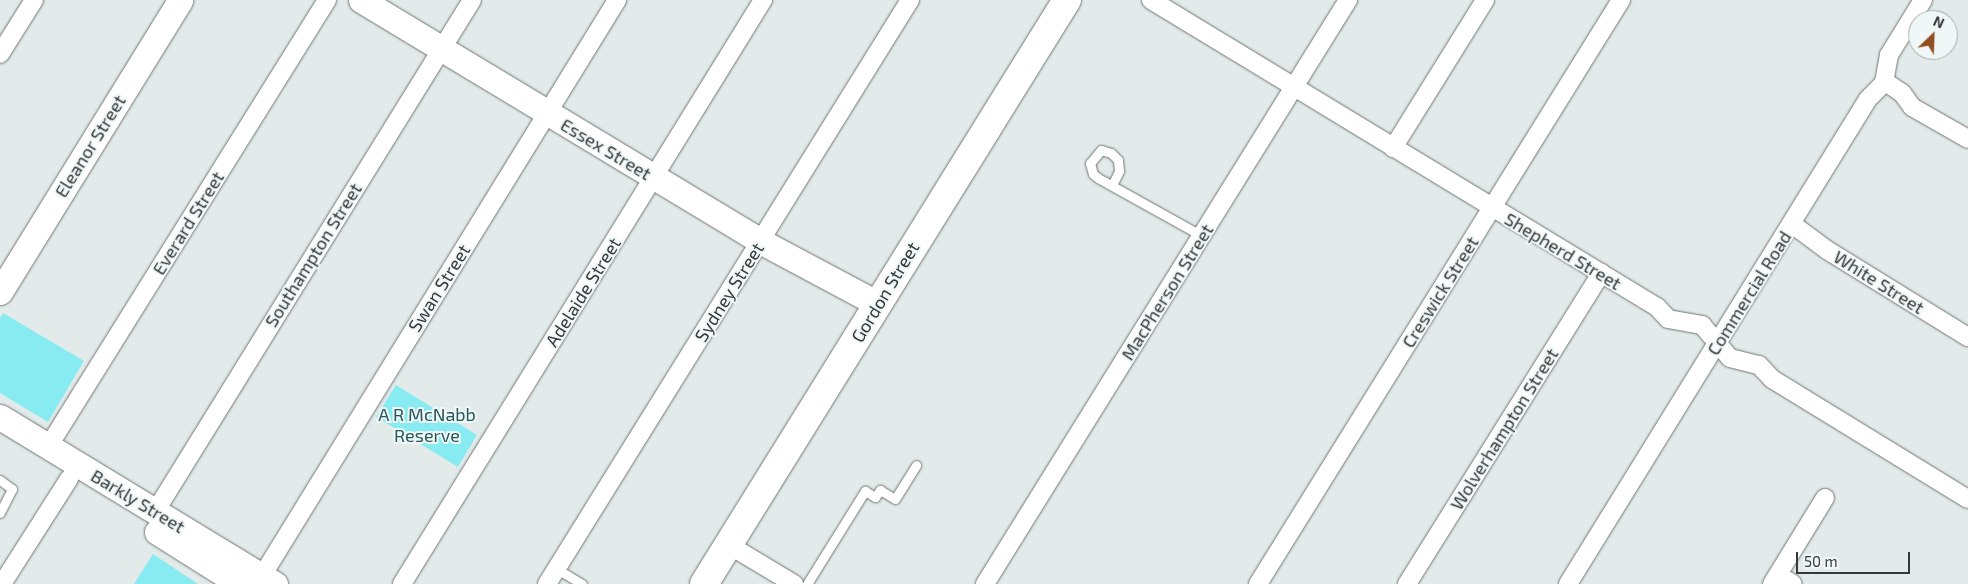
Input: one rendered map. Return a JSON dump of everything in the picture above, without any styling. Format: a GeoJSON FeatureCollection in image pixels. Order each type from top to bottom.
{"type":"FeatureCollection","features":[{"type":"Feature","properties":{"kind":"main road","name":"Gordon Street"},"geometry":{"type":"LineString","coordinates":[[704,584],[729,545],[867,298],[1067,0]]}},
{"type":"Feature","properties":{"kind":"street"},"geometry":{"type":"LineString","coordinates":[[0,54],[34,0]]}},
{"type":"Feature","properties":{"kind":"street","name":"Eleanor Street"},"geometry":{"type":"LineString","coordinates":[[0,292],[180,0]]}},
{"type":"Feature","properties":{"kind":"street","name":"Everard Street"},"geometry":{"type":"LineString","coordinates":[[44,453],[327,0]]}},
{"type":"Feature","properties":{"kind":"street","name":"Essex Street"},"geometry":{"type":"LineString","coordinates":[[361,0],[445,43],[867,298]]}},
{"type":"Feature","properties":{"kind":"street","name":"Essex Street"},"geometry":{"type":"LineString","coordinates":[[387,0],[445,43]]}},
{"type":"Feature","properties":{"kind":"street","name":"Southampton Street"},"geometry":{"type":"LineString","coordinates":[[151,519],[472,0]]}},
{"type":"Feature","properties":{"kind":"street","name":"Swan Street"},"geometry":{"type":"LineString","coordinates":[[264,582],[618,0]]}},
{"type":"Feature","properties":{"kind":"street","name":"Adelaide Street"},"geometry":{"type":"LineString","coordinates":[[402,584],[764,0]]}},
{"type":"Feature","properties":{"kind":"street","name":"Sydney Street"},"geometry":{"type":"LineString","coordinates":[[547,584],[910,0]]}},
{"type":"Feature","properties":{"kind":"street","name":"Shepherd Street"},"geometry":{"type":"LineString","coordinates":[[1150,0],[1657,307],[1671,320],[1702,325],[1731,358],[1759,365],[1772,379],[1968,498]]}},
{"type":"Feature","properties":{"kind":"street","name":"MacPherson Street"},"geometry":{"type":"LineString","coordinates":[[985,584],[1348,0]]}},
{"type":"Feature","properties":{"kind":"street"},"geometry":{"type":"LineString","coordinates":[[1394,148],[1485,0]]}},
{"type":"Feature","properties":{"kind":"street","name":"Creswick Street"},"geometry":{"type":"LineString","coordinates":[[1258,584],[1621,0]]}},
{"type":"Feature","properties":{"kind":"street","name":"Commercial Road"},"geometry":{"type":"LineString","coordinates":[[1568,584],[1871,95],[1884,81],[1889,56],[1923,0]]}},
{"type":"Feature","properties":{"kind":"street"},"geometry":{"type":"LineString","coordinates":[[1884,81],[1902,93],[1912,107],[1966,134]]}},
{"type":"Feature","properties":{"kind":"street","name":"White Street"},"geometry":{"type":"LineString","coordinates":[[1792,224],[1827,250],[1968,337]]}},
{"type":"Feature","properties":{"kind":"street","name":"Wolverhampton Street"},"geometry":{"type":"LineString","coordinates":[[1407,584],[1601,273]]}},
{"type":"Feature","properties":{"kind":"street","name":"Barkly Street"},"geometry":{"type":"LineString","coordinates":[[0,417],[44,453],[74,472],[151,519],[264,582]]}},
{"type":"Feature","properties":{"kind":"street","name":"Barkly Street"},"geometry":{"type":"LineString","coordinates":[[0,435],[44,453]]}},
{"type":"Feature","properties":{"kind":"street"},"geometry":{"type":"LineString","coordinates":[[3,578],[74,472]]}},
{"type":"Feature","properties":{"kind":"street"},"geometry":{"type":"LineString","coordinates":[[1781,581],[1825,498]]}},
{"type":"Feature","properties":{"kind":"street"},"geometry":{"type":"LineString","coordinates":[[729,545],[794,584]]}},
{"type":"Feature","properties":{"kind":"lane"},"geometry":{"type":"LineString","coordinates":[[1112,186],[1202,236]]}},
{"type":"Feature","properties":{"kind":"lane"},"geometry":{"type":"LineString","coordinates":[[807,584],[865,491],[875,497],[880,490],[895,499],[916,465]]}},
{"type":"Feature","properties":{"kind":"lane"},"geometry":{"type":"LineString","coordinates":[[0,480],[12,490],[0,513]]}},
{"type":"Feature","properties":{"kind":"lane"},"geometry":{"type":"LineString","coordinates":[[557,569],[582,584]]}},
{"type":"Feature","properties":{"kind":"green space"},"geometry":{"type":"Polygon","coordinates":[[[3,313],[84,361],[48,422],[0,393],[0,318],[3,313]]]}},
{"type":"Feature","properties":{"kind":"green space","name":"A R McNabb Reserve"},"geometry":{"type":"Polygon","coordinates":[[[396,385],[477,435],[458,467],[376,417],[396,385]]]}},
{"type":"Feature","properties":{"kind":"green space"},"geometry":{"type":"Polygon","coordinates":[[[153,554],[198,584],[134,584],[153,554]]]}}]}
